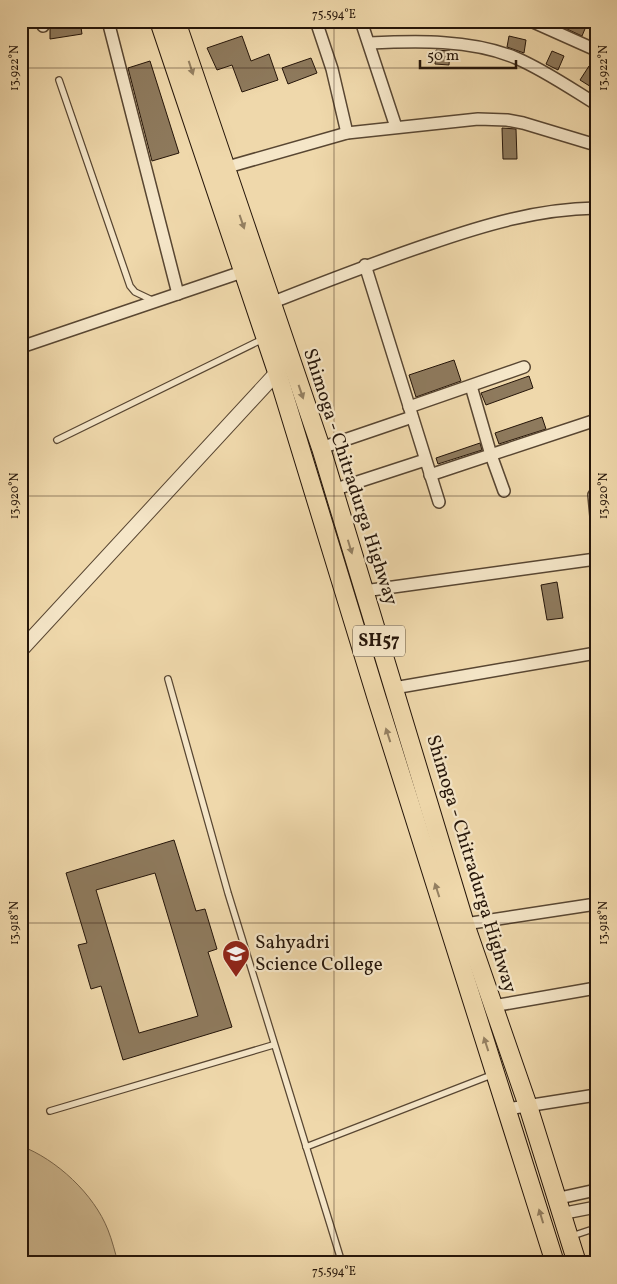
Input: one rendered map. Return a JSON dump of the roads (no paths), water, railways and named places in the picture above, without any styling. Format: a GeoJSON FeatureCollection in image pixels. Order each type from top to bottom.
{"type":"FeatureCollection","features":[{"type":"Feature","properties":{"kind":"main road","name":"Shimoga - Chitradurga Highway"},"geometry":{"type":"LineString","coordinates":[[159,21],[242,272],[278,372],[380,708],[555,1263]]}},
{"type":"Feature","properties":{"kind":"main road","name":"Shimoga - Chitradurga Highway"},"geometry":{"type":"LineString","coordinates":[[176,21],[224,168],[321,448],[465,924],[528,1106],[577,1263]]}},
{"type":"Feature","properties":{"kind":"street"},"geometry":{"type":"LineString","coordinates":[[108,21],[178,294]]}},
{"type":"Feature","properties":{"kind":"street"},"geometry":{"type":"LineString","coordinates":[[316,21],[332,69],[347,133]]}},
{"type":"Feature","properties":{"kind":"street"},"geometry":{"type":"LineString","coordinates":[[361,21],[396,127]]}},
{"type":"Feature","properties":{"kind":"street"},"geometry":{"type":"LineString","coordinates":[[531,21],[596,50]]}},
{"type":"Feature","properties":{"kind":"street"},"geometry":{"type":"LineString","coordinates":[[368,43],[424,43],[487,49],[516,58],[596,104]]}},
{"type":"Feature","properties":{"kind":"street"},"geometry":{"type":"LineString","coordinates":[[224,168],[347,133],[478,119],[507,120],[596,146]]}},
{"type":"Feature","properties":{"kind":"street"},"geometry":{"type":"LineString","coordinates":[[271,303],[365,266],[494,222],[546,211],[596,208]]}},
{"type":"Feature","properties":{"kind":"street"},"geometry":{"type":"LineString","coordinates":[[365,266],[438,502]]}},
{"type":"Feature","properties":{"kind":"street"},"geometry":{"type":"LineString","coordinates":[[21,348],[242,272]]}},
{"type":"Feature","properties":{"kind":"street"},"geometry":{"type":"LineString","coordinates":[[21,650],[290,358]]}},
{"type":"Feature","properties":{"kind":"street"},"geometry":{"type":"LineString","coordinates":[[321,448],[471,386],[524,367]]}},
{"type":"Feature","properties":{"kind":"street"},"geometry":{"type":"LineString","coordinates":[[471,386],[491,455],[504,491]]}},
{"type":"Feature","properties":{"kind":"street"},"geometry":{"type":"LineString","coordinates":[[430,475],[596,420]]}},
{"type":"Feature","properties":{"kind":"street"},"geometry":{"type":"LineString","coordinates":[[333,490],[425,460]]}},
{"type":"Feature","properties":{"kind":"street"},"geometry":{"type":"LineString","coordinates":[[594,495],[596,516]]}},
{"type":"Feature","properties":{"kind":"street"},"geometry":{"type":"LineString","coordinates":[[364,591],[596,559]]}},
{"type":"Feature","properties":{"kind":"street"},"geometry":{"type":"LineString","coordinates":[[394,688],[596,653]]}},
{"type":"Feature","properties":{"kind":"street"},"geometry":{"type":"LineString","coordinates":[[465,924],[596,904]]}},
{"type":"Feature","properties":{"kind":"street"},"geometry":{"type":"LineString","coordinates":[[493,1006],[596,988]]}},
{"type":"Feature","properties":{"kind":"street"},"geometry":{"type":"LineString","coordinates":[[507,1109],[596,1095]]}},
{"type":"Feature","properties":{"kind":"street"},"geometry":{"type":"LineString","coordinates":[[558,1207],[596,1190]]}},
{"type":"Feature","properties":{"kind":"street"},"geometry":{"type":"LineString","coordinates":[[558,1207],[596,1207]]}},
{"type":"Feature","properties":{"kind":"lane"},"geometry":{"type":"LineString","coordinates":[[59,80],[130,286],[135,292],[156,302]]}},
{"type":"Feature","properties":{"kind":"lane"},"geometry":{"type":"LineString","coordinates":[[57,440],[265,338]]}},
{"type":"Feature","properties":{"kind":"lane"},"geometry":{"type":"LineString","coordinates":[[168,680],[273,1045],[342,1263]]}},
{"type":"Feature","properties":{"kind":"lane"},"geometry":{"type":"LineString","coordinates":[[50,1111],[273,1045]]}},
{"type":"Feature","properties":{"kind":"lane"},"geometry":{"type":"LineString","coordinates":[[306,1147],[496,1073]]}},
{"type":"Feature","properties":{"kind":"lane"},"geometry":{"type":"LineString","coordinates":[[568,1237],[596,1228]]}},
{"type":"Feature","properties":{"kind":"place","name":"Sahyadri Science College"},"geometry":{"type":"Point","coordinates":[236,978]}}]}
